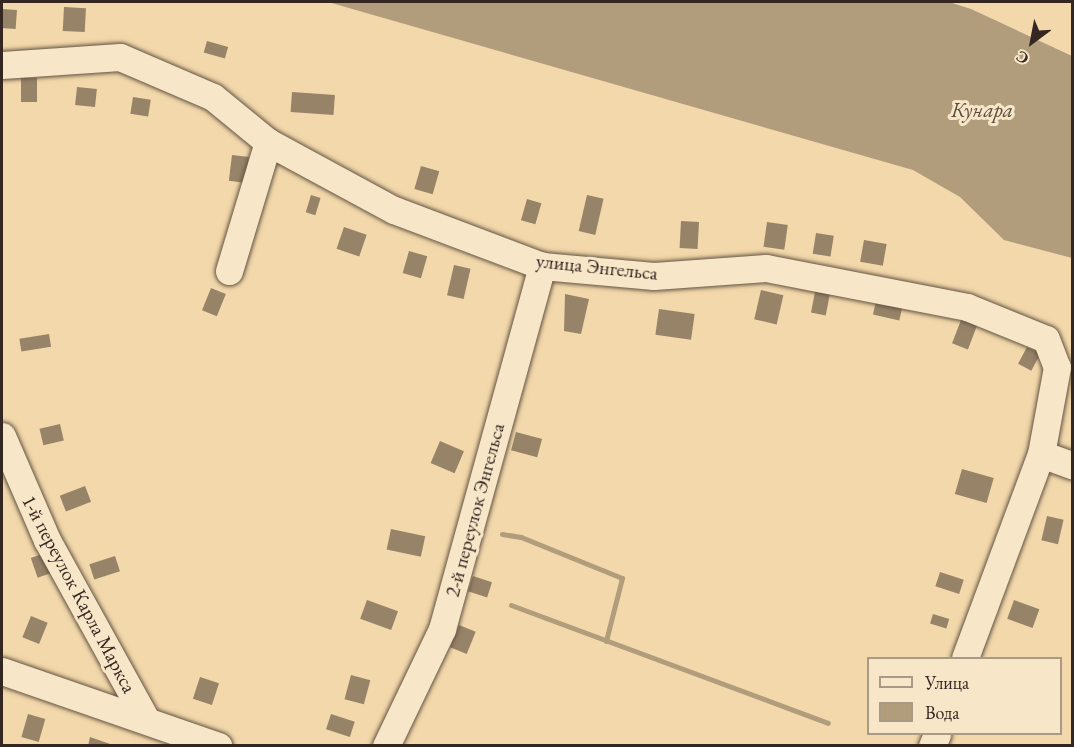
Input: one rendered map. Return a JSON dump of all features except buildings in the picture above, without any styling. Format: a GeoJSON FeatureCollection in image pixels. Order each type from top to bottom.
{"type":"FeatureCollection","features":[{"type":"Feature","properties":{"kind":"street","name":"улица Энгельса"},"geometry":{"type":"LineString","coordinates":[[2,65],[120,57],[213,97],[268,142],[394,210],[542,266],[654,276],[766,268],[967,307],[1046,339],[1057,367],[1041,454],[964,657]]}},
{"type":"Feature","properties":{"kind":"street"},"geometry":{"type":"LineString","coordinates":[[228,272],[268,142]]}},
{"type":"Feature","properties":{"kind":"street","name":"2-й переулок Энгельса"},"geometry":{"type":"LineString","coordinates":[[386,746],[442,629],[542,266]]}},
{"type":"Feature","properties":{"kind":"street","name":"1-й переулок Карла Маркса"},"geometry":{"type":"LineString","coordinates":[[2,436],[47,540],[146,719]]}},
{"type":"Feature","properties":{"kind":"street"},"geometry":{"type":"LineString","coordinates":[[1041,454],[1072,465]]}},
{"type":"Feature","properties":{"kind":"street"},"geometry":{"type":"LineString","coordinates":[[2,671],[146,719],[218,746]]}},
{"type":"Feature","properties":{"kind":"water","name":"Кунара"},"geometry":{"type":"Polygon","coordinates":[[[328,2],[949,2],[971,9],[1072,56],[1072,258],[1004,240],[960,197],[913,170],[328,2]]]}},
{"type":"Feature","properties":{"kind":"waterway"},"geometry":{"type":"LineString","coordinates":[[502,534],[521,537],[622,578],[606,641]]}},
{"type":"Feature","properties":{"kind":"waterway"},"geometry":{"type":"LineString","coordinates":[[511,605],[828,723]]}}]}
